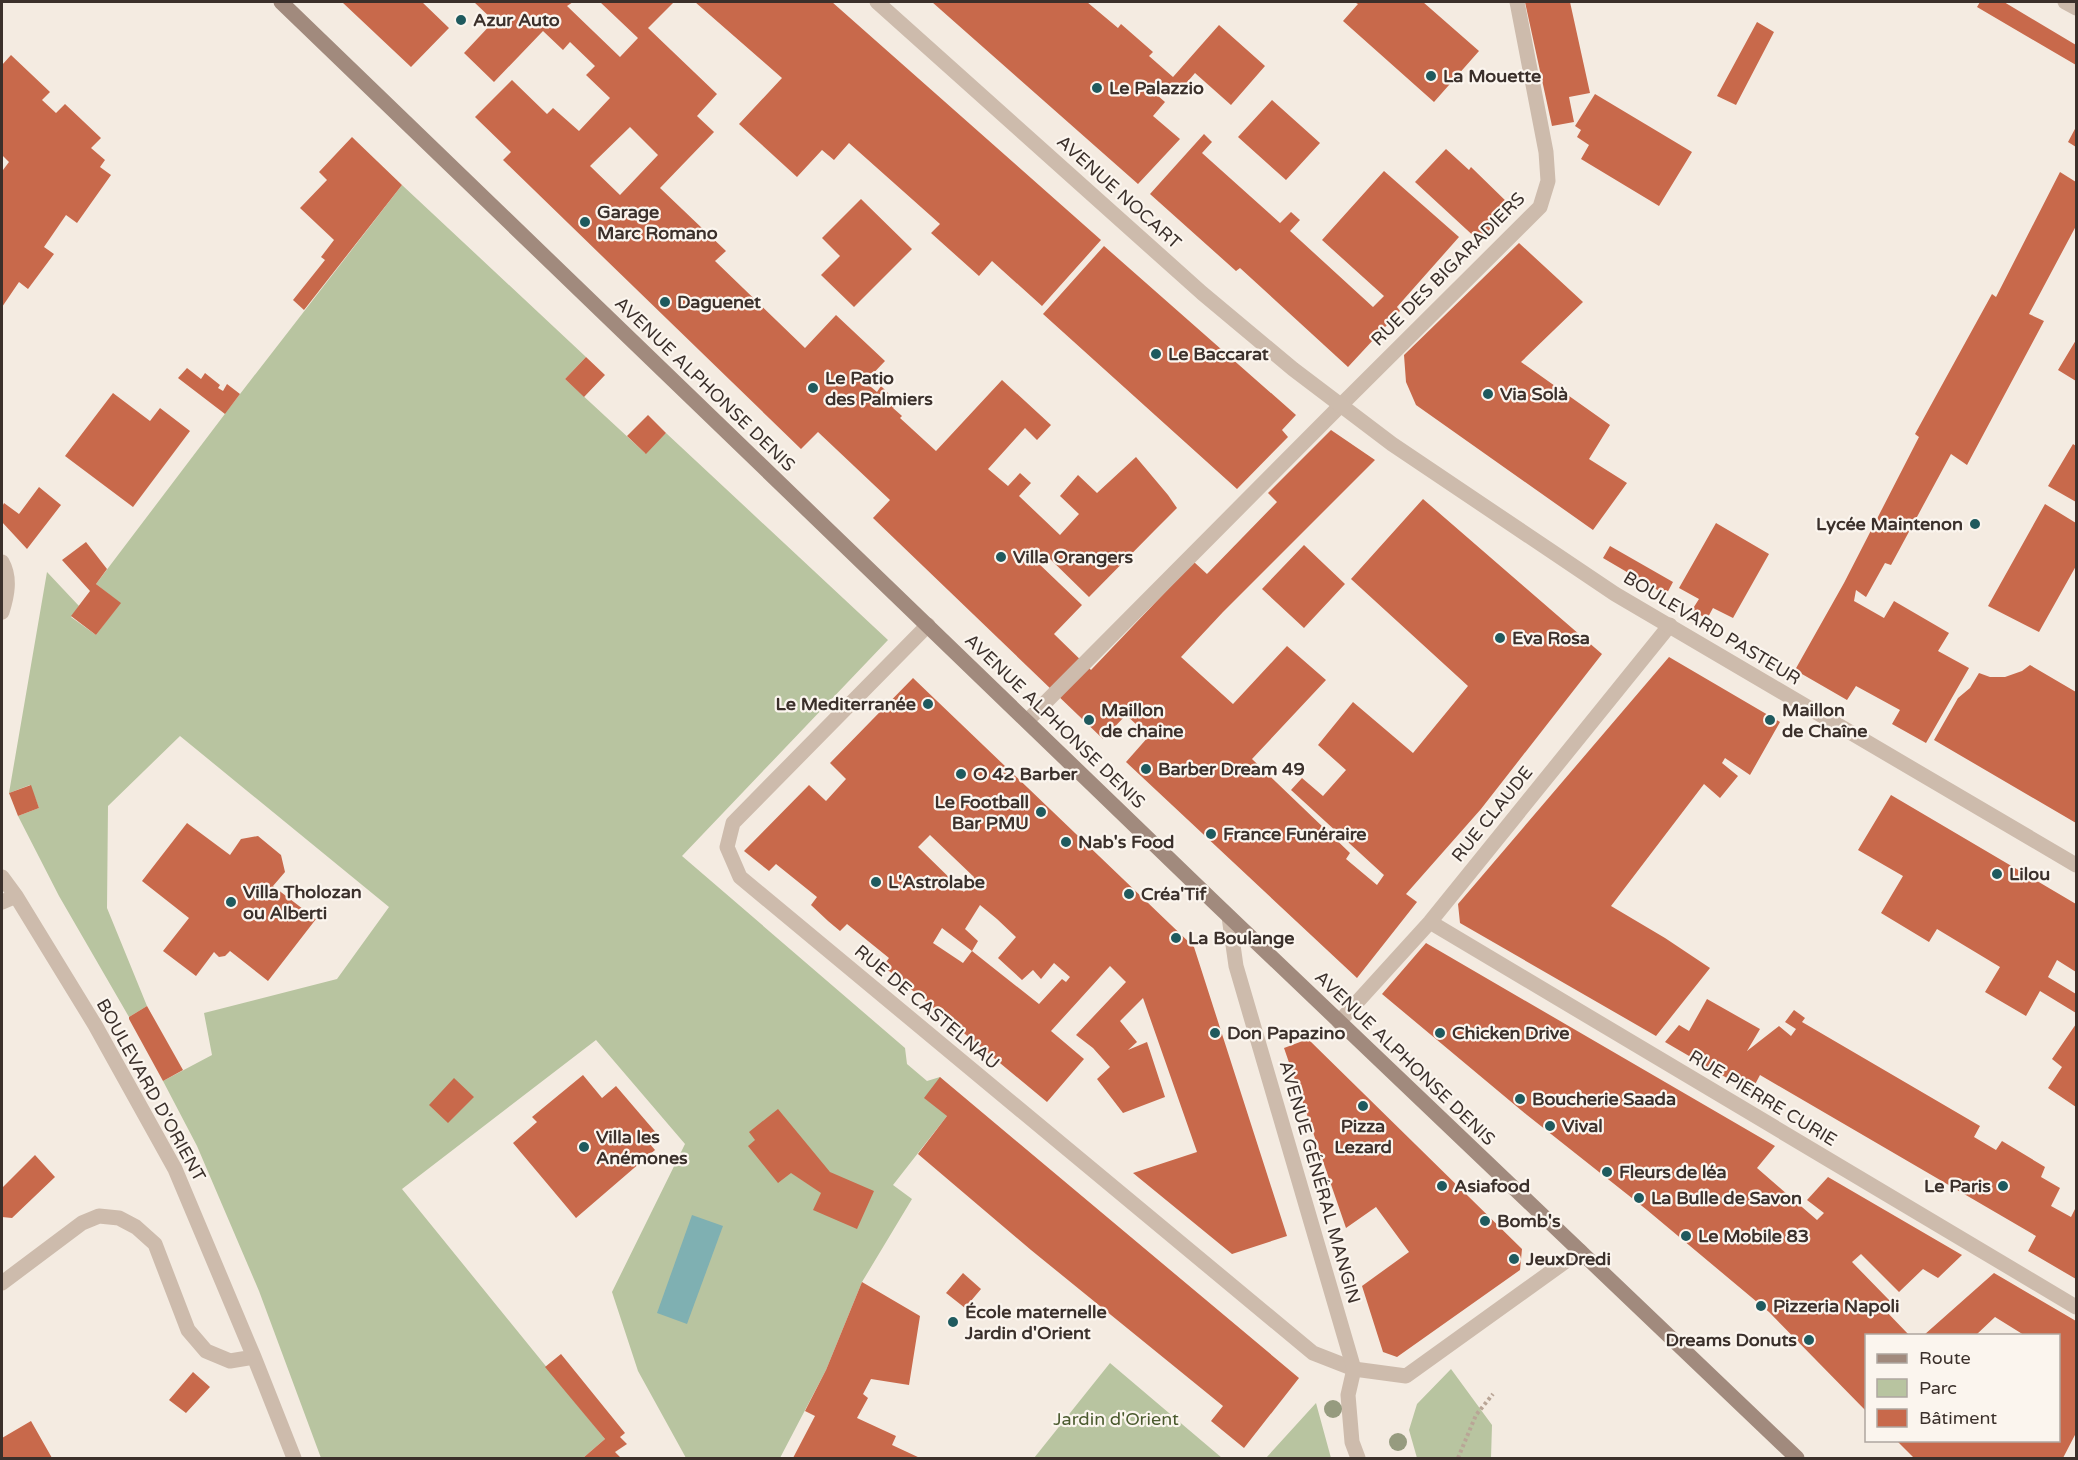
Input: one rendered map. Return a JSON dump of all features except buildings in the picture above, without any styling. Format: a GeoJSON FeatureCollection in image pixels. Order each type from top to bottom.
{"type":"FeatureCollection","features":[{"type":"Feature","properties":{"kind":"main road","name":"AVENUE ALPHONSE DENIS"},"geometry":{"type":"LineString","coordinates":[[285,4],[1229,917],[1797,1458]]}},
{"type":"Feature","properties":{"kind":"street","name":"AVENUE NOCART"},"geometry":{"type":"LineString","coordinates":[[877,2],[1202,293],[1340,406]]}},
{"type":"Feature","properties":{"kind":"street","name":"RUE DES BIGARADIERS"},"geometry":{"type":"LineString","coordinates":[[1027,721],[1540,207],[1548,181],[1546,152],[1517,2]]}},
{"type":"Feature","properties":{"kind":"street"},"geometry":{"type":"LineString","coordinates":[[2066,2],[2076,8]]}},
{"type":"Feature","properties":{"kind":"street","name":"BOULEVARD PASTEUR"},"geometry":{"type":"LineString","coordinates":[[1340,406],[1488,510],[1615,594],[2076,866]]}},
{"type":"Feature","properties":{"kind":"street"},"geometry":{"type":"LineString","coordinates":[[2,562],[6,570],[7,596],[2,612]]}},
{"type":"Feature","properties":{"kind":"street","name":"RUE DE CASTELNAU"},"geometry":{"type":"LineString","coordinates":[[928,625],[733,823],[726,847],[740,877],[1313,1353],[1354,1369],[1406,1376],[1580,1251]]}},
{"type":"Feature","properties":{"kind":"street","name":"RUE CLAUDE"},"geometry":{"type":"LineString","coordinates":[[1339,1022],[1430,922],[1670,626]]}},
{"type":"Feature","properties":{"kind":"street","name":"BOULEVARD D'ORIENT"},"geometry":{"type":"LineString","coordinates":[[2,877],[9,899],[95,1025],[175,1170],[294,1458]]}},
{"type":"Feature","properties":{"kind":"street","name":"AVENUE GÉNÉRAL MANGIN"},"geometry":{"type":"LineString","coordinates":[[1229,917],[1236,966],[1354,1369],[1348,1395],[1352,1442],[1358,1458]]}},
{"type":"Feature","properties":{"kind":"street","name":"RUE PIERRE CURIE"},"geometry":{"type":"LineString","coordinates":[[1430,922],[2076,1307]]}},
{"type":"Feature","properties":{"kind":"street"},"geometry":{"type":"LineString","coordinates":[[2,1283],[82,1224],[99,1216],[119,1218],[136,1227],[154,1244],[188,1330],[206,1351],[230,1360],[254,1357]]}},
{"type":"Feature","properties":{"kind":"path"},"geometry":{"type":"LineString","coordinates":[[1458,1458],[1476,1415],[1493,1394]]}},
{"type":"Feature","properties":{"kind":"green space"},"geometry":{"type":"Polygon","coordinates":[[[402,185],[586,357],[565,379],[645,453],[666,433],[888,640],[682,856],[905,1048],[907,1064],[927,1081],[940,1077],[947,1116],[893,1185],[912,1199],[862,1282],[826,1370],[780,1458],[686,1458],[638,1371],[612,1292],[685,1144],[596,1040],[402,1189],[605,1439],[583,1458],[321,1458],[259,1291],[197,1146],[163,1081],[212,1055],[204,1013],[337,979],[389,907],[180,736],[108,806],[107,908],[147,1006],[129,1017],[59,896],[18,816],[39,808],[30,785],[9,793],[47,572],[79,606],[71,617],[96,635],[120,603],[96,584],[402,185]]]}},
{"type":"Feature","properties":{"kind":"green space","name":"Jardin d'Orient"},"geometry":{"type":"Polygon","coordinates":[[[1110,1363],[1222,1458],[1034,1458],[1110,1363]]]}},
{"type":"Feature","properties":{"kind":"green space"},"geometry":{"type":"Polygon","coordinates":[[[1451,1369],[1492,1425],[1491,1458],[1417,1458],[1409,1430],[1417,1404],[1451,1369]]]}},
{"type":"Feature","properties":{"kind":"green space"},"geometry":{"type":"Polygon","coordinates":[[[1316,1403],[1331,1458],[1266,1458],[1316,1403]]]}},
{"type":"Feature","properties":{"kind":"water"},"geometry":{"type":"Polygon","coordinates":[[[692,1215],[723,1226],[687,1324],[657,1313],[692,1215]]]}},
{"type":"Feature","properties":{"kind":"place","name":"Azur Auto"},"geometry":{"type":"Point","coordinates":[461,20]}},
{"type":"Feature","properties":{"kind":"place","name":"La Mouette"},"geometry":{"type":"Point","coordinates":[1431,76]}},
{"type":"Feature","properties":{"kind":"place","name":"Le Palazzio"},"geometry":{"type":"Point","coordinates":[1097,88]}},
{"type":"Feature","properties":{"kind":"place","name":"Garage Marc Romano"},"geometry":{"type":"Point","coordinates":[585,222]}},
{"type":"Feature","properties":{"kind":"place","name":"Daguenet"},"geometry":{"type":"Point","coordinates":[665,302]}},
{"type":"Feature","properties":{"kind":"place","name":"Le Baccarat"},"geometry":{"type":"Point","coordinates":[1156,354]}},
{"type":"Feature","properties":{"kind":"place","name":"Le Patio des Palmiers"},"geometry":{"type":"Point","coordinates":[813,388]}},
{"type":"Feature","properties":{"kind":"place","name":"Via Solà"},"geometry":{"type":"Point","coordinates":[1488,394]}},
{"type":"Feature","properties":{"kind":"place","name":"Lycée Maintenon"},"geometry":{"type":"Point","coordinates":[1975,524]}},
{"type":"Feature","properties":{"kind":"place","name":"Villa Orangers"},"geometry":{"type":"Point","coordinates":[1001,557]}},
{"type":"Feature","properties":{"kind":"place","name":"Eva Rosa"},"geometry":{"type":"Point","coordinates":[1500,638]}},
{"type":"Feature","properties":{"kind":"place","name":"Le Mediterranée"},"geometry":{"type":"Point","coordinates":[928,704]}},
{"type":"Feature","properties":{"kind":"place","name":"Maillon de chaine"},"geometry":{"type":"Point","coordinates":[1089,720]}},
{"type":"Feature","properties":{"kind":"place","name":"Maillon de Chaîne"},"geometry":{"type":"Point","coordinates":[1770,720]}},
{"type":"Feature","properties":{"kind":"place","name":"Barber Dream 49"},"geometry":{"type":"Point","coordinates":[1146,769]}},
{"type":"Feature","properties":{"kind":"place","name":"O 42 Barber"},"geometry":{"type":"Point","coordinates":[961,774]}},
{"type":"Feature","properties":{"kind":"place","name":"Le Football Bar PMU"},"geometry":{"type":"Point","coordinates":[1041,812]}},
{"type":"Feature","properties":{"kind":"place","name":"France Funéraire"},"geometry":{"type":"Point","coordinates":[1211,834]}},
{"type":"Feature","properties":{"kind":"place","name":"Nab's Food"},"geometry":{"type":"Point","coordinates":[1066,842]}},
{"type":"Feature","properties":{"kind":"place","name":"Lilou"},"geometry":{"type":"Point","coordinates":[1997,874]}},
{"type":"Feature","properties":{"kind":"place","name":"L'Astrolabe"},"geometry":{"type":"Point","coordinates":[876,882]}},
{"type":"Feature","properties":{"kind":"place","name":"Créa'Tif"},"geometry":{"type":"Point","coordinates":[1129,894]}},
{"type":"Feature","properties":{"kind":"place","name":"Villa Tholozan ou Alberti"},"geometry":{"type":"Point","coordinates":[231,902]}},
{"type":"Feature","properties":{"kind":"place","name":"La Boulange"},"geometry":{"type":"Point","coordinates":[1176,938]}},
{"type":"Feature","properties":{"kind":"place","name":"Don Papazino"},"geometry":{"type":"Point","coordinates":[1215,1033]}},
{"type":"Feature","properties":{"kind":"place","name":"Chicken Drive"},"geometry":{"type":"Point","coordinates":[1440,1033]}},
{"type":"Feature","properties":{"kind":"place","name":"Boucherie Saada"},"geometry":{"type":"Point","coordinates":[1520,1099]}},
{"type":"Feature","properties":{"kind":"place","name":"Pizza Lezard"},"geometry":{"type":"Point","coordinates":[1363,1106]}},
{"type":"Feature","properties":{"kind":"place","name":"Vival"},"geometry":{"type":"Point","coordinates":[1550,1126]}},
{"type":"Feature","properties":{"kind":"place","name":"Villa les Anémones"},"geometry":{"type":"Point","coordinates":[584,1147]}},
{"type":"Feature","properties":{"kind":"place","name":"Fleurs de léa"},"geometry":{"type":"Point","coordinates":[1607,1172]}},
{"type":"Feature","properties":{"kind":"place","name":"Asiafood"},"geometry":{"type":"Point","coordinates":[1442,1186]}},
{"type":"Feature","properties":{"kind":"place","name":"Le Paris"},"geometry":{"type":"Point","coordinates":[2003,1186]}},
{"type":"Feature","properties":{"kind":"place","name":"La Bulle de Savon"},"geometry":{"type":"Point","coordinates":[1639,1198]}},
{"type":"Feature","properties":{"kind":"place","name":"Bomb's"},"geometry":{"type":"Point","coordinates":[1485,1221]}},
{"type":"Feature","properties":{"kind":"place","name":"Le Mobile 83"},"geometry":{"type":"Point","coordinates":[1686,1236]}},
{"type":"Feature","properties":{"kind":"place","name":"JeuxDredi"},"geometry":{"type":"Point","coordinates":[1514,1259]}},
{"type":"Feature","properties":{"kind":"place","name":"Pizzeria Napoli"},"geometry":{"type":"Point","coordinates":[1761,1306]}},
{"type":"Feature","properties":{"kind":"place","name":"École maternelle Jardin d'Orient"},"geometry":{"type":"Point","coordinates":[953,1322]}},
{"type":"Feature","properties":{"kind":"place","name":"Dreams Donuts"},"geometry":{"type":"Point","coordinates":[1809,1340]}}]}
